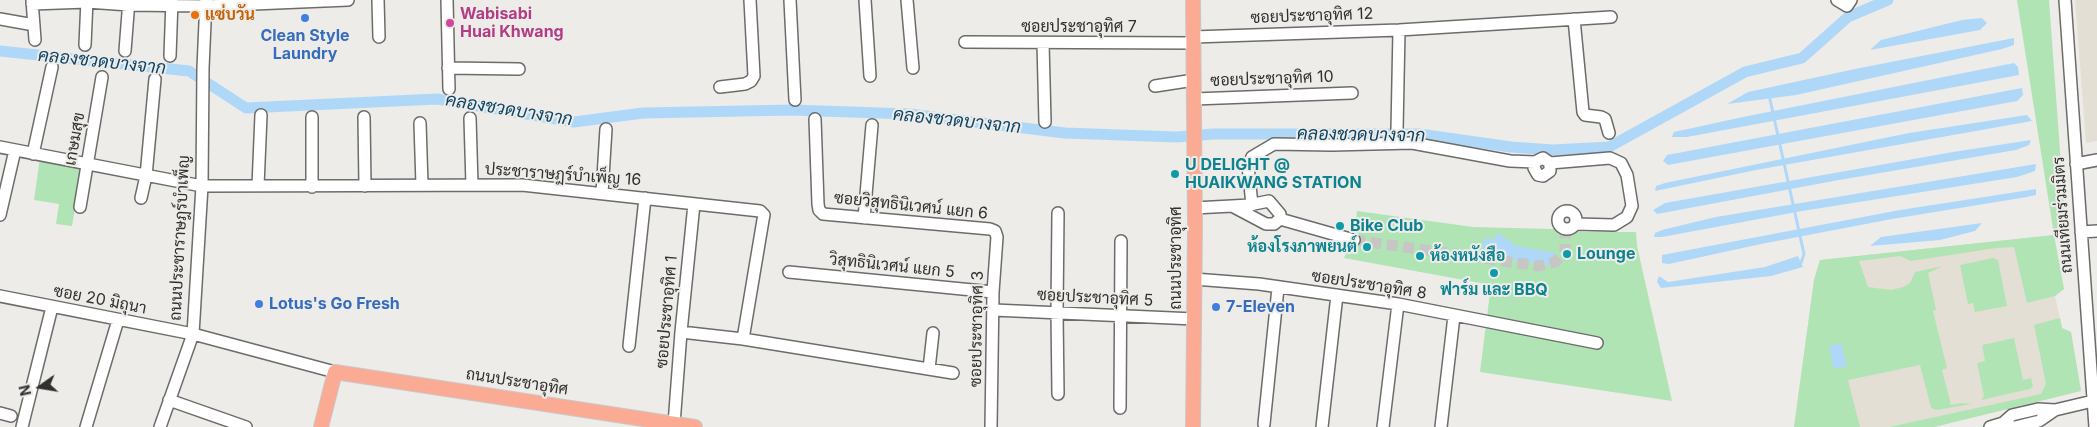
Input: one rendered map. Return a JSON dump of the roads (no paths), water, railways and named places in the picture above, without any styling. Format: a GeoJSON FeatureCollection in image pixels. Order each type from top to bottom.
{"type":"FeatureCollection","features":[{"type":"Feature","properties":{"kind":"main road","name":"ถนนประชาอุทิศ"},"geometry":{"type":"LineString","coordinates":[[1193,0],[1193,427]]}},
{"type":"Feature","properties":{"kind":"main road","name":"ถนนประชาอุทิศ"},"geometry":{"type":"LineString","coordinates":[[335,372],[695,427]]}},
{"type":"Feature","properties":{"kind":"main road"},"geometry":{"type":"LineString","coordinates":[[321,427],[335,372]]}},
{"type":"Feature","properties":{"kind":"street"},"geometry":{"type":"LineString","coordinates":[[35,40],[32,2],[206,3],[348,0]]}},
{"type":"Feature","properties":{"kind":"street"},"geometry":{"type":"LineString","coordinates":[[378,0],[379,37]]}},
{"type":"Feature","properties":{"kind":"street"},"geometry":{"type":"LineString","coordinates":[[446,0],[449,89]]}},
{"type":"Feature","properties":{"kind":"street"},"geometry":{"type":"LineString","coordinates":[[720,87],[745,84],[751,81],[754,76],[750,0]]}},
{"type":"Feature","properties":{"kind":"street"},"geometry":{"type":"LineString","coordinates":[[790,0],[795,100]]}},
{"type":"Feature","properties":{"kind":"street"},"geometry":{"type":"LineString","coordinates":[[865,0],[870,76]]}},
{"type":"Feature","properties":{"kind":"street"},"geometry":{"type":"LineString","coordinates":[[907,0],[912,68]]}},
{"type":"Feature","properties":{"kind":"street"},"geometry":{"type":"LineString","coordinates":[[1838,0],[1847,6],[1851,0]]}},
{"type":"Feature","properties":{"kind":"street","name":"ถนนเทียมร่วมมิตร"},"geometry":{"type":"LineString","coordinates":[[2065,0],[2095,427]]}},
{"type":"Feature","properties":{"kind":"street"},"geometry":{"type":"LineString","coordinates":[[85,44],[87,1]]}},
{"type":"Feature","properties":{"kind":"street"},"geometry":{"type":"LineString","coordinates":[[125,51],[129,2]]}},
{"type":"Feature","properties":{"kind":"street"},"geometry":{"type":"LineString","coordinates":[[170,56],[172,3]]}},
{"type":"Feature","properties":{"kind":"street","name":"ถนนประชาราษฎร์บำเพ็ญ"},"geometry":{"type":"LineString","coordinates":[[206,3],[202,91],[202,186],[193,334],[335,372]]}},
{"type":"Feature","properties":{"kind":"street","name":"ซอยประชาอุทิศ 12"},"geometry":{"type":"LineString","coordinates":[[1193,40],[1611,17]]}},
{"type":"Feature","properties":{"kind":"street"},"geometry":{"type":"LineString","coordinates":[[1574,19],[1583,112],[1585,115],[1601,117],[1605,120],[1609,133]]}},
{"type":"Feature","properties":{"kind":"street"},"geometry":{"type":"LineString","coordinates":[[0,20],[34,25]]}},
{"type":"Feature","properties":{"kind":"street"},"geometry":{"type":"LineString","coordinates":[[1397,130],[1399,30]]}},
{"type":"Feature","properties":{"kind":"street","name":"ซอยประชาอุทิศ 7"},"geometry":{"type":"LineString","coordinates":[[965,42],[1042,43],[1193,40]]}},
{"type":"Feature","properties":{"kind":"street"},"geometry":{"type":"LineString","coordinates":[[1042,43],[1045,122]]}},
{"type":"Feature","properties":{"kind":"street"},"geometry":{"type":"LineString","coordinates":[[33,154],[52,67]]}},
{"type":"Feature","properties":{"kind":"street"},"geometry":{"type":"LineString","coordinates":[[448,68],[519,69]]}},
{"type":"Feature","properties":{"kind":"street","name":"เกษมสุข"},"geometry":{"type":"LineString","coordinates":[[80,207],[102,77]]}},
{"type":"Feature","properties":{"kind":"street"},"geometry":{"type":"LineString","coordinates":[[141,198],[146,176],[155,79]]}},
{"type":"Feature","properties":{"kind":"street"},"geometry":{"type":"LineString","coordinates":[[1155,86],[1194,80]]}},
{"type":"Feature","properties":{"kind":"street","name":"ซอยประชาอุทิศ 10"},"geometry":{"type":"LineString","coordinates":[[1194,99],[1352,93]]}},
{"type":"Feature","properties":{"kind":"street"},"geometry":{"type":"LineString","coordinates":[[258,186],[262,116]]}},
{"type":"Feature","properties":{"kind":"street"},"geometry":{"type":"LineString","coordinates":[[312,117],[312,187]]}},
{"type":"Feature","properties":{"kind":"street"},"geometry":{"type":"LineString","coordinates":[[364,117],[365,186]]}},
{"type":"Feature","properties":{"kind":"street"},"geometry":{"type":"LineString","coordinates":[[470,118],[472,185]]}},
{"type":"Feature","properties":{"kind":"street","name":"ซอยวิสุทธินิเวศน์ แยก 6"},"geometry":{"type":"LineString","coordinates":[[815,119],[818,204],[819,210],[823,214],[995,231]]}},
{"type":"Feature","properties":{"kind":"street"},"geometry":{"type":"LineString","coordinates":[[420,123],[422,185]]}},
{"type":"Feature","properties":{"kind":"street"},"geometry":{"type":"LineString","coordinates":[[864,218],[872,125]]}},
{"type":"Feature","properties":{"kind":"street"},"geometry":{"type":"LineString","coordinates":[[602,192],[606,129]]}},
{"type":"Feature","properties":{"kind":"street"},"geometry":{"type":"LineString","coordinates":[[1252,205],[1248,166],[1252,157],[1274,144],[1332,146],[1412,143],[1510,161],[1535,162],[1543,158],[1550,163],[1610,158],[1621,162],[1627,175],[1632,206],[1627,217],[1614,225],[1568,228]]}},
{"type":"Feature","properties":{"kind":"street","name":"ประชาราษฎร์บำเพ็ญ 16"},"geometry":{"type":"LineString","coordinates":[[0,147],[202,186],[522,185],[602,192],[760,211],[764,215],[743,339]]}},
{"type":"Feature","properties":{"kind":"street"},"geometry":{"type":"LineString","coordinates":[[0,215],[15,150]]}},
{"type":"Feature","properties":{"kind":"street"},"geometry":{"type":"LineString","coordinates":[[2076,164],[2097,160]]}},
{"type":"Feature","properties":{"kind":"street"},"geometry":{"type":"LineString","coordinates":[[629,346],[645,198]]}},
{"type":"Feature","properties":{"kind":"street"},"geometry":{"type":"LineString","coordinates":[[1194,208],[1252,205],[1269,201],[1280,214],[1280,219]]}},
{"type":"Feature","properties":{"kind":"street","name":"ซอยประชาอุทิศ 1"},"geometry":{"type":"LineString","coordinates":[[674,424],[694,204]]}},
{"type":"Feature","properties":{"kind":"street"},"geometry":{"type":"LineString","coordinates":[[1232,206],[1266,224],[1274,224],[1280,219]]}},
{"type":"Feature","properties":{"kind":"street"},"geometry":{"type":"LineString","coordinates":[[1058,213],[1058,394]]}},
{"type":"Feature","properties":{"kind":"street"},"geometry":{"type":"LineString","coordinates":[[1280,219],[1354,240]]}},
{"type":"Feature","properties":{"kind":"street","name":"ซอยประชาอุทิศ 3"},"geometry":{"type":"LineString","coordinates":[[991,427],[993,292],[997,238],[995,231]]}},
{"type":"Feature","properties":{"kind":"street"},"geometry":{"type":"LineString","coordinates":[[2081,232],[2097,231]]}},
{"type":"Feature","properties":{"kind":"street"},"geometry":{"type":"LineString","coordinates":[[1120,408],[1121,241]]}},
{"type":"Feature","properties":{"kind":"street","name":"วิสุทธินิเวศน์ แยก 5"},"geometry":{"type":"LineString","coordinates":[[789,272],[993,292]]}},
{"type":"Feature","properties":{"kind":"street","name":"ซอยประชาอุทิศ 8"},"geometry":{"type":"LineString","coordinates":[[1194,279],[1257,284],[1398,304],[1597,343]]}},
{"type":"Feature","properties":{"kind":"street"},"geometry":{"type":"LineString","coordinates":[[1264,424],[1278,288]]}},
{"type":"Feature","properties":{"kind":"street"},"geometry":{"type":"LineString","coordinates":[[1322,427],[1337,295]]}},
{"type":"Feature","properties":{"kind":"street","name":"ซอย 20 มิถุนา"},"geometry":{"type":"LineString","coordinates":[[0,296],[193,334]]}},
{"type":"Feature","properties":{"kind":"street"},"geometry":{"type":"LineString","coordinates":[[1383,427],[1398,304]]}},
{"type":"Feature","properties":{"kind":"street"},"geometry":{"type":"LineString","coordinates":[[22,427],[52,307]]}},
{"type":"Feature","properties":{"kind":"street","name":"ซอยประชาอุทิศ 5"},"geometry":{"type":"LineString","coordinates":[[994,310],[1194,319]]}},
{"type":"Feature","properties":{"kind":"street"},"geometry":{"type":"LineString","coordinates":[[1441,427],[1454,316]]}},
{"type":"Feature","properties":{"kind":"street"},"geometry":{"type":"LineString","coordinates":[[86,427],[118,320]]}},
{"type":"Feature","properties":{"kind":"street"},"geometry":{"type":"LineString","coordinates":[[681,332],[743,339],[953,373]]}},
{"type":"Feature","properties":{"kind":"street"},"geometry":{"type":"LineString","coordinates":[[160,427],[193,334]]}},
{"type":"Feature","properties":{"kind":"street"},"geometry":{"type":"LineString","coordinates":[[928,369],[933,334]]}},
{"type":"Feature","properties":{"kind":"street"},"geometry":{"type":"LineString","coordinates":[[169,400],[246,427]]}},
{"type":"Feature","properties":{"kind":"street"},"geometry":{"type":"LineString","coordinates":[[1990,427],[2039,422],[2055,410],[2094,401]]}},
{"type":"Feature","properties":{"kind":"water"},"geometry":{"type":"Polygon","coordinates":[[[1982,18],[1987,23],[1980,30],[1870,50],[1881,40],[1962,20],[1982,18]]]}},
{"type":"Feature","properties":{"kind":"water"},"geometry":{"type":"Polygon","coordinates":[[[2014,38],[2014,45],[2002,49],[1796,95],[1727,104],[1748,92],[2014,38]]]}},
{"type":"Feature","properties":{"kind":"water"},"geometry":{"type":"Polygon","coordinates":[[[2014,63],[2018,67],[2019,75],[1687,137],[1672,137],[1674,132],[1743,117],[2014,63]]]}},
{"type":"Feature","properties":{"kind":"water"},"geometry":{"type":"Polygon","coordinates":[[[2022,88],[2023,95],[2017,101],[1668,165],[1663,161],[1667,155],[2022,88]]]}},
{"type":"Feature","properties":{"kind":"water"},"geometry":{"type":"Polygon","coordinates":[[[2027,115],[2032,121],[1756,170],[1655,191],[1656,186],[1665,183],[1909,133],[2027,115]]]}},
{"type":"Feature","properties":{"kind":"water"},"geometry":{"type":"Polygon","coordinates":[[[2031,140],[2029,145],[2016,150],[1839,180],[1657,214],[1653,210],[1665,203],[2031,140]]]}},
{"type":"Feature","properties":{"kind":"water"},"geometry":{"type":"Polygon","coordinates":[[[2036,164],[2035,171],[2017,177],[1802,211],[1654,237],[1655,233],[1662,230],[1716,217],[2036,164]]]}},
{"type":"Feature","properties":{"kind":"water"},"geometry":{"type":"Polygon","coordinates":[[[2036,189],[2036,195],[2027,197],[1892,219],[1669,264],[1662,263],[1662,255],[1900,210],[2036,189]]]}},
{"type":"Feature","properties":{"kind":"water"},"geometry":{"type":"Polygon","coordinates":[[[1982,223],[1975,231],[1940,240],[1870,246],[1881,237],[1982,223]]]}},
{"type":"Feature","properties":{"kind":"water"},"geometry":{"type":"Polygon","coordinates":[[[1498,233],[1516,246],[1556,253],[1556,266],[1507,259],[1503,256],[1482,253],[1484,238],[1494,239],[1498,233]]]}},
{"type":"Feature","properties":{"kind":"water"},"geometry":{"type":"Polygon","coordinates":[[[1798,256],[1803,267],[1771,276],[1661,288],[1657,282],[1659,276],[1668,282],[1765,267],[1798,256]]]}},
{"type":"Feature","properties":{"kind":"water"},"geometry":{"type":"Polygon","coordinates":[[[1841,343],[1847,366],[1834,369],[1829,346],[1841,343]]]}},
{"type":"Feature","properties":{"kind":"waterway","name":"คลองชวดบางจาก"},"geometry":{"type":"LineString","coordinates":[[0,51],[189,71],[246,108],[437,99],[574,122],[643,113],[792,110],[909,114],[1065,133],[1177,137],[1213,134],[1419,134],[1511,147],[1553,150],[1609,147],[1745,72],[1802,58],[1848,17],[1888,0]]}},
{"type":"Feature","properties":{"kind":"waterway"},"geometry":{"type":"LineString","coordinates":[[1769,95],[1804,254],[1801,263]]}},
{"type":"Feature","properties":{"kind":"tunnel"},"geometry":{"type":"LineString","coordinates":[[1354,240],[1539,266],[1555,262],[1565,252],[1565,232]]}},
{"type":"Feature","properties":{"kind":"place","name":"แซ่บวัน"},"geometry":{"type":"Point","coordinates":[195,15]}},
{"type":"Feature","properties":{"kind":"place","name":"Clean Style Laundry"},"geometry":{"type":"Point","coordinates":[305,18]}},
{"type":"Feature","properties":{"kind":"place","name":"Wabisabi Huai Khwang"},"geometry":{"type":"Point","coordinates":[450,23]}},
{"type":"Feature","properties":{"kind":"place","name":"U DELIGHT @ HUAIKWANG STATION"},"geometry":{"type":"Point","coordinates":[1175,174]}},
{"type":"Feature","properties":{"kind":"place","name":"Bike Club"},"geometry":{"type":"Point","coordinates":[1340,226]}},
{"type":"Feature","properties":{"kind":"place","name":"ห้องโรงภาพยนต์"},"geometry":{"type":"Point","coordinates":[1367,247]}},
{"type":"Feature","properties":{"kind":"place","name":"Lounge"},"geometry":{"type":"Point","coordinates":[1567,254]}},
{"type":"Feature","properties":{"kind":"place","name":"ห้องหนังสือ"},"geometry":{"type":"Point","coordinates":[1420,256]}},
{"type":"Feature","properties":{"kind":"place","name":"ฟาร์ม และ BBQ"},"geometry":{"type":"Point","coordinates":[1494,273]}},
{"type":"Feature","properties":{"kind":"place","name":"Lotus's Go Fresh"},"geometry":{"type":"Point","coordinates":[259,304]}},
{"type":"Feature","properties":{"kind":"place","name":"7-Eleven"},"geometry":{"type":"Point","coordinates":[1216,307]}}]}
